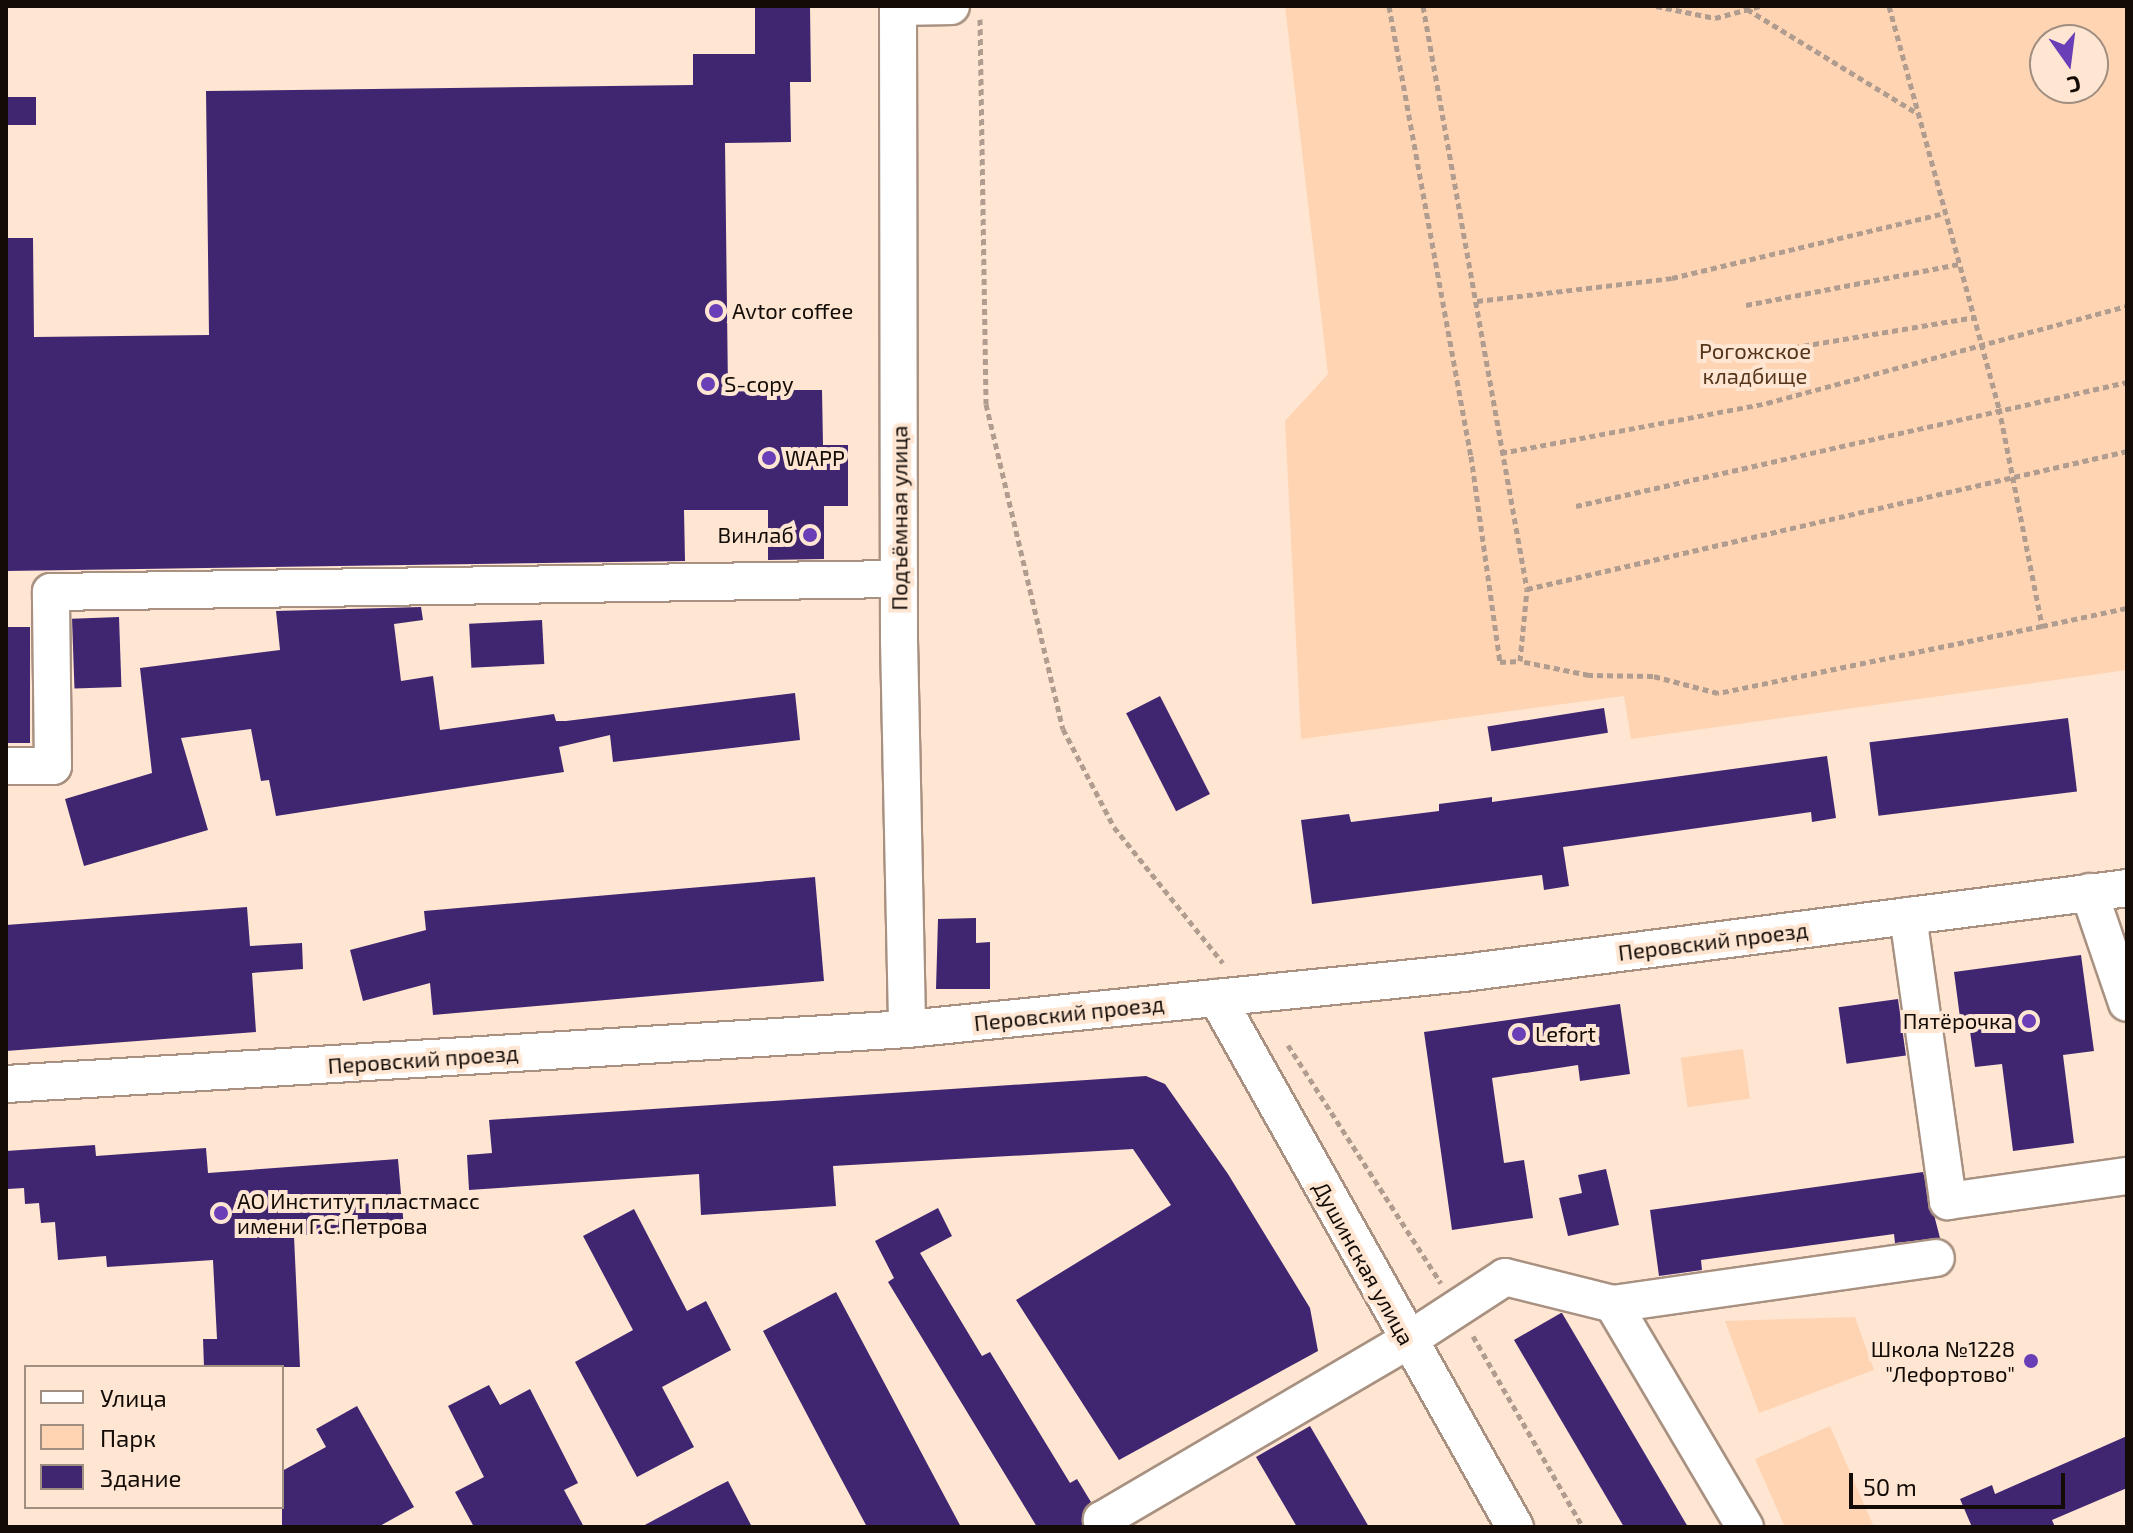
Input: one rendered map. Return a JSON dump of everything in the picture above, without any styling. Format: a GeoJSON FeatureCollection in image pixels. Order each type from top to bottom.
{"type":"FeatureCollection","features":[{"type":"Feature","properties":{"kind":"street"},"geometry":{"type":"LineString","coordinates":[[898,6],[951,6]]}},
{"type":"Feature","properties":{"kind":"street","name":"Подъёмная улица"},"geometry":{"type":"LineString","coordinates":[[898,6],[899,579],[907,1029]]}},
{"type":"Feature","properties":{"kind":"street"},"geometry":{"type":"LineString","coordinates":[[6,766],[53,766],[51,592],[899,579]]}},
{"type":"Feature","properties":{"kind":"street","name":"Перовский проезд"},"geometry":{"type":"LineString","coordinates":[[6,1084],[907,1029],[1463,973],[2127,888]]}},
{"type":"Feature","properties":{"kind":"street"},"geometry":{"type":"LineString","coordinates":[[2089,892],[2127,1003]]}},
{"type":"Feature","properties":{"kind":"street"},"geometry":{"type":"LineString","coordinates":[[1908,916],[1948,1201],[2127,1176]]}},
{"type":"Feature","properties":{"kind":"street","name":"Душинская улица"},"geometry":{"type":"LineString","coordinates":[[1217,998],[1407,1341],[1515,1527]]}},
{"type":"Feature","properties":{"kind":"street"},"geometry":{"type":"LineString","coordinates":[[1107,1527],[1102,1520],[1407,1341],[1505,1277],[1613,1304],[1936,1258]]}},
{"type":"Feature","properties":{"kind":"street"},"geometry":{"type":"LineString","coordinates":[[1613,1304],[1745,1527]]}},
{"type":"Feature","properties":{"kind":"path"},"geometry":{"type":"LineString","coordinates":[[978,6],[983,34],[986,404],[1063,729],[1114,827],[1223,963]]}},
{"type":"Feature","properties":{"kind":"path"},"geometry":{"type":"LineString","coordinates":[[1389,6],[1471,456],[1500,662],[1520,661],[1589,675],[1653,676],[1718,693],[2127,608]]}},
{"type":"Feature","properties":{"kind":"path"},"geometry":{"type":"LineString","coordinates":[[1423,6],[1460,235],[1477,301],[1527,589],[1520,661]]}},
{"type":"Feature","properties":{"kind":"path"},"geometry":{"type":"LineString","coordinates":[[1656,6],[1715,18],[1760,6]]}},
{"type":"Feature","properties":{"kind":"path"},"geometry":{"type":"LineString","coordinates":[[1889,6],[1999,408],[2042,626]]}},
{"type":"Feature","properties":{"kind":"path"},"geometry":{"type":"LineString","coordinates":[[1747,9],[1917,113]]}},
{"type":"Feature","properties":{"kind":"path"},"geometry":{"type":"LineString","coordinates":[[1477,301],[1672,278],[1945,213]]}},
{"type":"Feature","properties":{"kind":"path"},"geometry":{"type":"LineString","coordinates":[[1746,305],[1959,264]]}},
{"type":"Feature","properties":{"kind":"path"},"geometry":{"type":"LineString","coordinates":[[1501,453],[1767,403],[2127,306]]}},
{"type":"Feature","properties":{"kind":"path"},"geometry":{"type":"LineString","coordinates":[[1754,354],[1974,317]]}},
{"type":"Feature","properties":{"kind":"path"},"geometry":{"type":"LineString","coordinates":[[1576,506],[1999,408],[2127,382]]}},
{"type":"Feature","properties":{"kind":"path"},"geometry":{"type":"LineString","coordinates":[[1527,589],[2127,451]]}},
{"type":"Feature","properties":{"kind":"green space","name":"Рогожское кладбище"},"geometry":{"type":"Polygon","coordinates":[[[1285,6],[2127,6],[2127,670],[1631,739],[1624,696],[1301,739],[1285,421],[1328,374],[1285,6]]]}},
{"type":"Feature","properties":{"kind":"green space"},"geometry":{"type":"Polygon","coordinates":[[[1743,1049],[1750,1099],[1688,1107],[1681,1058],[1743,1049]]]}},
{"type":"Feature","properties":{"kind":"green space"},"geometry":{"type":"Polygon","coordinates":[[[1855,1317],[1874,1370],[1759,1413],[1725,1321],[1855,1317]]]}},
{"type":"Feature","properties":{"kind":"green space"},"geometry":{"type":"Polygon","coordinates":[[[1830,1426],[1874,1527],[1785,1527],[1755,1459],[1830,1426]]]}},
{"type":"Feature","properties":{"kind":"building"},"geometry":{"type":"Polygon","coordinates":[[[755,6],[810,6],[811,82],[790,82],[791,142],[725,143],[728,390],[822,390],[823,445],[848,445],[848,506],[824,506],[824,559],[768,560],[768,510],[684,510],[685,561],[6,571],[6,238],[33,238],[34,337],[209,335],[206,91],[693,85],[693,54],[755,54],[755,6]]]}},
{"type":"Feature","properties":{"kind":"building"},"geometry":{"type":"Polygon","coordinates":[[[6,97],[36,97],[36,125],[6,125],[6,97]]]}},
{"type":"Feature","properties":{"kind":"building"},"geometry":{"type":"Polygon","coordinates":[[[421,607],[423,620],[394,624],[401,681],[433,676],[440,730],[554,714],[556,721],[566,721],[795,693],[800,740],[613,762],[610,735],[559,747],[564,772],[276,816],[269,780],[261,781],[251,729],[181,738],[208,830],[84,866],[65,799],[152,773],[140,668],[280,650],[276,611],[421,607]]]}},
{"type":"Feature","properties":{"kind":"building"},"geometry":{"type":"Polygon","coordinates":[[[119,617],[121,687],[74,689],[72,619],[119,617]]]}},
{"type":"Feature","properties":{"kind":"building"},"geometry":{"type":"Polygon","coordinates":[[[542,620],[544,664],[471,668],[469,624],[542,620]]]}},
{"type":"Feature","properties":{"kind":"building"},"geometry":{"type":"Polygon","coordinates":[[[6,627],[30,627],[30,743],[6,743],[6,627]]]}},
{"type":"Feature","properties":{"kind":"building"},"geometry":{"type":"Polygon","coordinates":[[[1160,696],[1210,794],[1176,811],[1126,713],[1160,696]]]}},
{"type":"Feature","properties":{"kind":"building"},"geometry":{"type":"Polygon","coordinates":[[[1604,708],[1608,733],[1491,751],[1487,726],[1604,708]]]}},
{"type":"Feature","properties":{"kind":"building"},"geometry":{"type":"Polygon","coordinates":[[[2068,718],[2077,791],[1879,816],[1869,742],[2068,718]]]}},
{"type":"Feature","properties":{"kind":"building"},"geometry":{"type":"Polygon","coordinates":[[[1827,756],[1836,818],[1812,822],[1811,812],[1563,847],[1569,886],[1544,890],[1542,875],[1312,904],[1301,820],[1349,814],[1351,822],[1439,811],[1439,804],[1492,797],[1492,802],[1827,756]]]}},
{"type":"Feature","properties":{"kind":"building"},"geometry":{"type":"Polygon","coordinates":[[[815,877],[824,981],[433,1015],[430,983],[363,1001],[350,950],[426,930],[424,911],[815,877]]]}},
{"type":"Feature","properties":{"kind":"building"},"geometry":{"type":"Polygon","coordinates":[[[247,907],[250,946],[302,943],[303,969],[252,973],[256,1032],[6,1051],[6,925],[247,907]]]}},
{"type":"Feature","properties":{"kind":"building"},"geometry":{"type":"Polygon","coordinates":[[[976,918],[976,943],[990,942],[990,989],[936,989],[938,919],[976,918]]]}},
{"type":"Feature","properties":{"kind":"building"},"geometry":{"type":"Polygon","coordinates":[[[2081,955],[2094,1051],[2063,1055],[2074,1143],[2013,1151],[2002,1064],[1975,1067],[1969,1024],[1961,1025],[1954,972],[2081,955]]]}},
{"type":"Feature","properties":{"kind":"building"},"geometry":{"type":"Polygon","coordinates":[[[1898,999],[1906,1055],[1847,1064],[1839,1007],[1898,999]]]}},
{"type":"Feature","properties":{"kind":"building"},"geometry":{"type":"Polygon","coordinates":[[[1620,1004],[1630,1074],[1580,1081],[1578,1065],[1492,1078],[1504,1163],[1524,1160],[1533,1218],[1452,1230],[1424,1032],[1620,1004]]]}},
{"type":"Feature","properties":{"kind":"building"},"geometry":{"type":"Polygon","coordinates":[[[1146,1076],[1165,1084],[1228,1174],[1310,1308],[1318,1351],[1119,1460],[1016,1300],[1171,1205],[1133,1149],[833,1166],[836,1206],[701,1215],[699,1174],[469,1190],[467,1155],[492,1153],[489,1120],[1146,1076]]]}},
{"type":"Feature","properties":{"kind":"building","name":"АО Институт пластмасс имени Г.С.Петрова"},"geometry":{"type":"Polygon","coordinates":[[[95,1145],[96,1156],[206,1148],[208,1173],[398,1159],[404,1228],[294,1236],[300,1367],[204,1365],[203,1339],[217,1339],[213,1260],[107,1267],[106,1256],[58,1260],[55,1222],[41,1223],[39,1203],[25,1204],[24,1188],[8,1189],[6,1151],[95,1145]]]}},
{"type":"Feature","properties":{"kind":"building"},"geometry":{"type":"Polygon","coordinates":[[[1606,1169],[1619,1225],[1568,1236],[1559,1198],[1582,1193],[1578,1175],[1606,1169]]]}},
{"type":"Feature","properties":{"kind":"building"},"geometry":{"type":"Polygon","coordinates":[[[1923,1172],[1940,1238],[1895,1243],[1894,1234],[1701,1260],[1702,1270],[1659,1276],[1650,1210],[1923,1172]]]}},
{"type":"Feature","properties":{"kind":"building"},"geometry":{"type":"Polygon","coordinates":[[[938,1208],[952,1236],[920,1253],[982,1356],[990,1352],[1070,1483],[1077,1479],[1091,1502],[1083,1511],[1083,1527],[1037,1527],[888,1282],[894,1278],[875,1241],[938,1208]]]}},
{"type":"Feature","properties":{"kind":"building"},"geometry":{"type":"Polygon","coordinates":[[[634,1209],[687,1311],[706,1301],[731,1350],[662,1387],[694,1447],[637,1477],[575,1362],[633,1330],[583,1236],[634,1209]]]}},
{"type":"Feature","properties":{"kind":"building"},"geometry":{"type":"Polygon","coordinates":[[[836,1292],[961,1527],[867,1527],[830,1458],[763,1331],[836,1292]]]}},
{"type":"Feature","properties":{"kind":"building"},"geometry":{"type":"Polygon","coordinates":[[[1562,1313],[1688,1527],[1624,1527],[1514,1340],[1562,1313]]]}},
{"type":"Feature","properties":{"kind":"building"},"geometry":{"type":"Polygon","coordinates":[[[489,1385],[500,1405],[530,1389],[578,1483],[564,1490],[584,1527],[474,1527],[455,1492],[484,1477],[448,1406],[489,1385]]]}},
{"type":"Feature","properties":{"kind":"building"},"geometry":{"type":"Polygon","coordinates":[[[357,1406],[414,1507],[378,1527],[282,1527],[284,1470],[326,1447],[316,1429],[357,1406]]]}},
{"type":"Feature","properties":{"kind":"building"},"geometry":{"type":"Polygon","coordinates":[[[1310,1426],[1369,1527],[1297,1527],[1256,1457],[1310,1426]]]}},
{"type":"Feature","properties":{"kind":"building"},"geometry":{"type":"Polygon","coordinates":[[[2127,1436],[2127,1488],[2052,1520],[2055,1527],[1972,1527],[1960,1499],[1992,1485],[1995,1494],[2127,1436]]]}},
{"type":"Feature","properties":{"kind":"building"},"geometry":{"type":"Polygon","coordinates":[[[728,1481],[752,1527],[641,1527],[716,1487],[728,1481]]]}},
{"type":"Feature","properties":{"kind":"place","name":"Avtor coffee"},"geometry":{"type":"Point","coordinates":[716,311]}},
{"type":"Feature","properties":{"kind":"place","name":"S-copy"},"geometry":{"type":"Point","coordinates":[708,384]}},
{"type":"Feature","properties":{"kind":"place","name":"WAPP"},"geometry":{"type":"Point","coordinates":[769,458]}},
{"type":"Feature","properties":{"kind":"place","name":"Винлаб"},"geometry":{"type":"Point","coordinates":[810,535]}},
{"type":"Feature","properties":{"kind":"place","name":"Пятёрочка"},"geometry":{"type":"Point","coordinates":[2029,1021]}},
{"type":"Feature","properties":{"kind":"place","name":"Lefort"},"geometry":{"type":"Point","coordinates":[1519,1034]}},
{"type":"Feature","properties":{"kind":"place","name":"АО Институт пластмасс имени Г.С.Петрова"},"geometry":{"type":"Point","coordinates":[221,1213]}},
{"type":"Feature","properties":{"kind":"place","name":"Школа №1228 \"Лефортово\""},"geometry":{"type":"Point","coordinates":[2031,1361]}}]}
